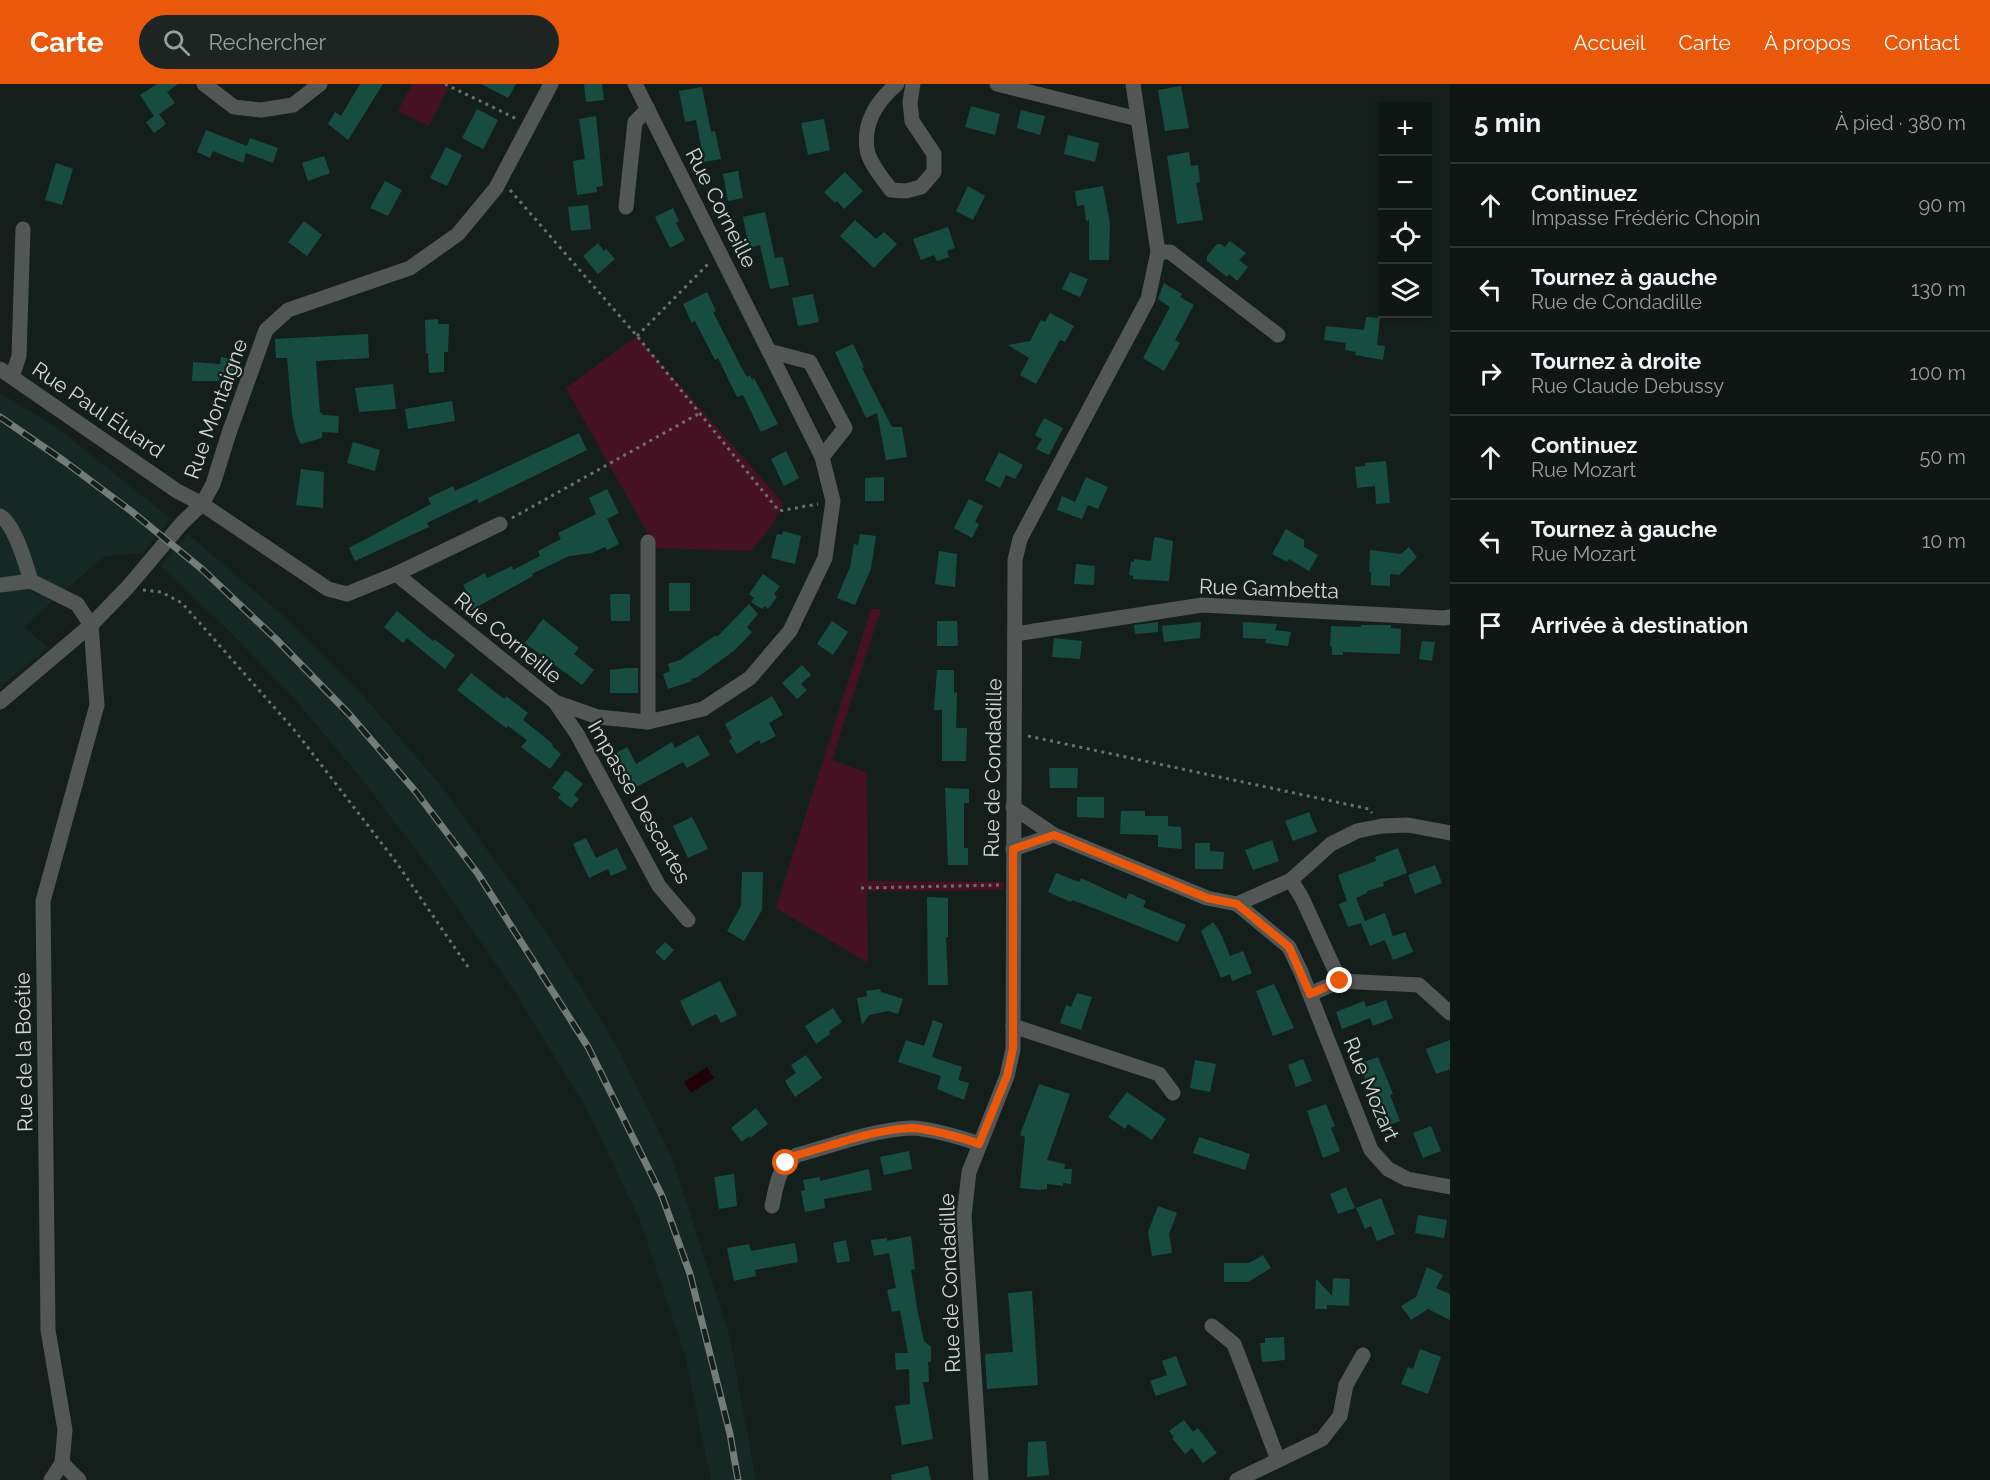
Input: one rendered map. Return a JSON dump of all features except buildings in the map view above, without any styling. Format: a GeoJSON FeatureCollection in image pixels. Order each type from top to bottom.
{"type":"FeatureCollection","features":[{"type":"Feature","properties":{"kind":"street"},"geometry":{"type":"LineString","coordinates":[[204,84],[234,107],[261,110],[293,105],[320,84]]}},
{"type":"Feature","properties":{"kind":"street","name":"Rue Montaigne"},"geometry":{"type":"LineString","coordinates":[[0,702],[91,625],[182,523],[202,504],[213,484],[266,330],[288,310],[410,268],[458,234],[496,188],[551,84]]}},
{"type":"Feature","properties":{"kind":"street","name":"Rue Corneille"},"geometry":{"type":"LineString","coordinates":[[396,574],[555,702],[598,717],[648,722],[703,709],[750,678],[790,631],[825,558],[833,501],[822,457],[635,84]]}},
{"type":"Feature","properties":{"kind":"street"},"geometry":{"type":"LineString","coordinates":[[897,84],[885,94],[869,117],[867,150],[878,172],[891,190],[906,191],[921,188],[934,171],[934,154],[912,121],[910,102],[913,84]]}},
{"type":"Feature","properties":{"kind":"street"},"geometry":{"type":"LineString","coordinates":[[998,84],[1138,119]]}},
{"type":"Feature","properties":{"kind":"street","name":"Rue de Condadille"},"geometry":{"type":"LineString","coordinates":[[981,1480],[964,1216],[969,1172],[1007,1076],[1013,1048],[1014,560],[1020,539],[1148,298],[1158,252],[1133,84]]}},
{"type":"Feature","properties":{"kind":"street"},"geometry":{"type":"LineString","coordinates":[[626,207],[635,122],[648,109]]}},
{"type":"Feature","properties":{"kind":"street"},"geometry":{"type":"LineString","coordinates":[[6,373],[20,356],[23,229]]}},
{"type":"Feature","properties":{"kind":"street"},"geometry":{"type":"LineString","coordinates":[[1158,252],[1170,252],[1278,335]]}},
{"type":"Feature","properties":{"kind":"street"},"geometry":{"type":"LineString","coordinates":[[769,351],[810,362],[845,428],[822,457]]}},
{"type":"Feature","properties":{"kind":"street","name":"Rue Paul Éluard"},"geometry":{"type":"LineString","coordinates":[[6,373],[177,491],[202,504]]}},
{"type":"Feature","properties":{"kind":"street"},"geometry":{"type":"LineString","coordinates":[[202,504],[328,589],[347,594],[396,574],[500,525]]}},
{"type":"Feature","properties":{"kind":"street"},"geometry":{"type":"LineString","coordinates":[[0,516],[5,519],[17,542],[32,581]]}},
{"type":"Feature","properties":{"kind":"street"},"geometry":{"type":"LineString","coordinates":[[648,542],[648,722]]}},
{"type":"Feature","properties":{"kind":"street"},"geometry":{"type":"LineString","coordinates":[[0,585],[32,581],[77,604],[91,625]]}},
{"type":"Feature","properties":{"kind":"street","name":"Rue Gambetta"},"geometry":{"type":"LineString","coordinates":[[1015,634],[1202,605],[1450,617]]}},
{"type":"Feature","properties":{"kind":"street","name":"Rue de la Boétie"},"geometry":{"type":"LineString","coordinates":[[51,1480],[62,1463],[65,1430],[48,1330],[43,901],[97,705],[91,625]]}},
{"type":"Feature","properties":{"kind":"street","name":"Impasse Descartes"},"geometry":{"type":"LineString","coordinates":[[555,702],[577,734],[658,886],[688,920]]}},
{"type":"Feature","properties":{"kind":"street"},"geometry":{"type":"LineString","coordinates":[[1013,807],[1054,835],[1207,898],[1237,904],[1290,880],[1331,844],[1357,831],[1382,826],[1408,825],[1450,833]]}},
{"type":"Feature","properties":{"kind":"street"},"geometry":{"type":"LineString","coordinates":[[1013,849],[1054,835]]}},
{"type":"Feature","properties":{"kind":"street"},"geometry":{"type":"LineString","coordinates":[[1290,880],[1302,898],[1340,981]]}},
{"type":"Feature","properties":{"kind":"street","name":"Rue Mozart"},"geometry":{"type":"LineString","coordinates":[[1237,904],[1289,947],[1310,994],[1371,1150],[1388,1169],[1407,1179],[1450,1187]]}},
{"type":"Feature","properties":{"kind":"street"},"geometry":{"type":"LineString","coordinates":[[1310,994],[1340,981],[1419,985],[1446,1011]]}},
{"type":"Feature","properties":{"kind":"street"},"geometry":{"type":"LineString","coordinates":[[1013,1026],[1159,1074],[1173,1093]]}},
{"type":"Feature","properties":{"kind":"street"},"geometry":{"type":"LineString","coordinates":[[772,1206],[780,1173],[786,1163],[797,1155],[883,1131],[913,1128],[979,1144]]}},
{"type":"Feature","properties":{"kind":"street"},"geometry":{"type":"LineString","coordinates":[[1212,1326],[1234,1344],[1278,1460]]}},
{"type":"Feature","properties":{"kind":"street"},"geometry":{"type":"LineString","coordinates":[[1237,1480],[1322,1439],[1340,1416],[1346,1385],[1363,1355]]}},
{"type":"Feature","properties":{"kind":"street"},"geometry":{"type":"LineString","coordinates":[[62,1463],[79,1480]]}},
{"type":"Feature","properties":{"kind":"path"},"geometry":{"type":"LineString","coordinates":[[445,84],[530,125]]}},
{"type":"Feature","properties":{"kind":"path"},"geometry":{"type":"LineString","coordinates":[[501,179],[637,336],[779,511],[833,501]]}},
{"type":"Feature","properties":{"kind":"path"},"geometry":{"type":"LineString","coordinates":[[637,336],[719,252]]}},
{"type":"Feature","properties":{"kind":"path"},"geometry":{"type":"LineString","coordinates":[[500,525],[700,413]]}},
{"type":"Feature","properties":{"kind":"path"},"geometry":{"type":"LineString","coordinates":[[126,588],[161,592],[183,603],[296,732],[396,862],[468,967]]}},
{"type":"Feature","properties":{"kind":"path"},"geometry":{"type":"LineString","coordinates":[[1013,733],[1369,809],[1382,826]]}},
{"type":"Feature","properties":{"kind":"path"},"geometry":{"type":"LineString","coordinates":[[861,888],[1013,884]]}},
{"type":"Feature","properties":{"kind":"shaded area"},"geometry":{"type":"Polygon","coordinates":[[[412,84],[450,84],[429,126],[398,111],[412,84]]]}},
{"type":"Feature","properties":{"kind":"shaded area"},"geometry":{"type":"Polygon","coordinates":[[[637,336],[783,503],[772,525],[751,551],[656,548],[566,388],[637,336]]]}},
{"type":"Feature","properties":{"kind":"shaded area"},"geometry":{"type":"Polygon","coordinates":[[[0,393],[56,427],[171,519],[142,553],[104,556],[24,627],[48,648],[0,687],[0,393]]]}},
{"type":"Feature","properties":{"kind":"shaded area"},"geometry":{"type":"Polygon","coordinates":[[[188,534],[280,613],[365,698],[443,788],[549,936],[614,1041],[672,1158],[729,1334],[756,1480],[711,1480],[685,1356],[640,1220],[586,1108],[513,989],[439,881],[365,783],[293,697],[227,629],[160,566],[188,534]]]}},
{"type":"Feature","properties":{"kind":"shaded area"},"geometry":{"type":"Polygon","coordinates":[[[871,609],[881,609],[832,760],[867,773],[868,881],[1004,882],[1002,890],[867,891],[868,963],[776,908],[871,609]]]}},
{"type":"Feature","properties":{"kind":"shaded area"},"geometry":{"type":"Polygon","coordinates":[[[707,1067],[714,1078],[691,1093],[684,1082],[707,1067]]]}},
{"type":"Feature","properties":{"kind":"railway"},"geometry":{"type":"LineString","coordinates":[[0,417],[131,511],[203,570],[277,640],[349,714],[416,792],[478,874],[588,1047],[662,1196],[690,1274],[730,1434],[738,1480]]}},
{"type":"Feature","properties":{"kind":"route"},"geometry":{"type":"LineString","coordinates":[[786,1163],[797,1155],[883,1131],[913,1128],[979,1144],[1007,1076],[1013,1048],[1013,849],[1054,835],[1207,898],[1237,904],[1289,947],[1310,994],[1340,981]]}}]}
